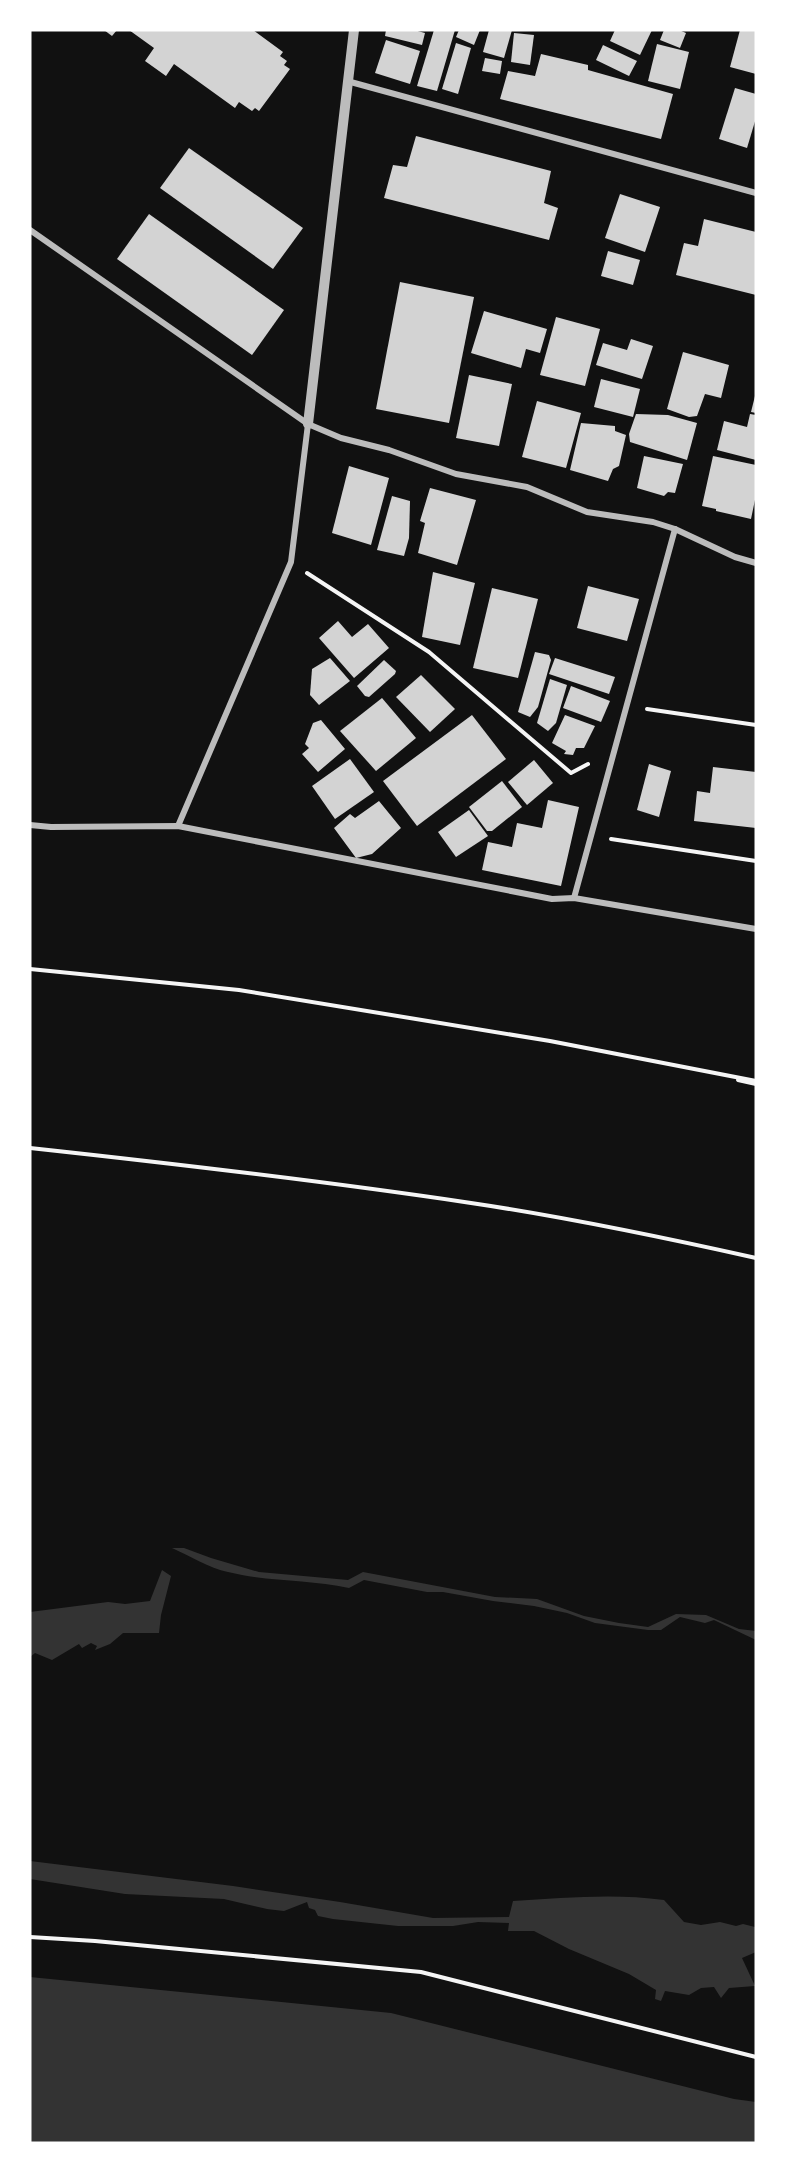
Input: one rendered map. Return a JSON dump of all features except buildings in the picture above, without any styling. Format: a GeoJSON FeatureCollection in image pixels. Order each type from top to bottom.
{"type":"FeatureCollection","features":[{"type":"Feature","properties":{"kind":"street"},"geometry":{"type":"LineString","coordinates":[[178,826],[291,562],[354,30]]}},
{"type":"Feature","properties":{"kind":"street"},"geometry":{"type":"LineString","coordinates":[[347,81],[756,193]]}},
{"type":"Feature","properties":{"kind":"street"},"geometry":{"type":"LineString","coordinates":[[30,230],[308,424],[341,438],[389,450],[456,474],[527,487],[587,512],[631,518],[675,529],[735,557],[756,563]]}},
{"type":"Feature","properties":{"kind":"street"},"geometry":{"type":"LineString","coordinates":[[574,898],[675,529]]}},
{"type":"Feature","properties":{"kind":"street"},"geometry":{"type":"LineString","coordinates":[[30,825],[51,827],[178,826],[552,899],[574,898],[756,929]]}},
{"type":"Feature","properties":{"kind":"path"},"geometry":{"type":"LineString","coordinates":[[291,562],[429,652],[571,773],[615,749]]}},
{"type":"Feature","properties":{"kind":"path"},"geometry":{"type":"LineString","coordinates":[[627,706],[756,725]]}},
{"type":"Feature","properties":{"kind":"path"},"geometry":{"type":"LineString","coordinates":[[592,836],[756,861]]}},
{"type":"Feature","properties":{"kind":"path"},"geometry":{"type":"LineString","coordinates":[[30,969],[239,990],[550,1041],[756,1083]]}},
{"type":"Feature","properties":{"kind":"path"},"geometry":{"type":"LineString","coordinates":[[30,1148],[221,1169],[473,1203],[756,1258]]}},
{"type":"Feature","properties":{"kind":"path"},"geometry":{"type":"LineString","coordinates":[[30,1937],[95,1941],[421,1972],[756,2056]]}},
{"type":"Feature","properties":{"kind":"shaded area"},"geometry":{"type":"Polygon","coordinates":[[[172,1548],[184,1548],[259,1572],[348,1580],[363,1572],[495,1597],[537,1599],[584,1616],[648,1627],[676,1614],[706,1615],[739,1629],[756,1631],[756,1640],[714,1620],[705,1623],[680,1617],[661,1630],[648,1630],[595,1623],[567,1613],[534,1606],[443,1592],[427,1592],[364,1580],[349,1588],[243,1575],[214,1568],[172,1548]]]}},
{"type":"Feature","properties":{"kind":"shaded area"},"geometry":{"type":"Polygon","coordinates":[[[162,1570],[171,1576],[159,1633],[123,1633],[110,1644],[95,1650],[97,1646],[91,1643],[82,1648],[79,1644],[52,1660],[35,1653],[30,1657],[30,1612],[108,1602],[125,1604],[150,1601],[162,1570]]]}},
{"type":"Feature","properties":{"kind":"shaded area"},"geometry":{"type":"Polygon","coordinates":[[[30,1861],[233,1886],[433,1918],[509,1917],[513,1901],[607,1896],[664,1900],[684,1922],[701,1925],[720,1922],[755,1927],[756,1952],[742,1958],[755,1986],[729,1988],[721,1998],[714,1987],[701,1988],[689,1995],[665,1991],[661,2001],[655,1999],[656,1990],[629,1974],[569,1949],[534,1931],[508,1931],[509,1923],[478,1922],[453,1926],[398,1926],[318,1916],[315,1910],[309,1908],[307,1902],[284,1911],[224,1899],[125,1894],[30,1879],[30,1861]]]}},
{"type":"Feature","properties":{"kind":"shaded area"},"geometry":{"type":"Polygon","coordinates":[[[30,1977],[391,2013],[734,2099],[756,2102],[756,2143],[30,2143],[30,1977]]]}}]}
